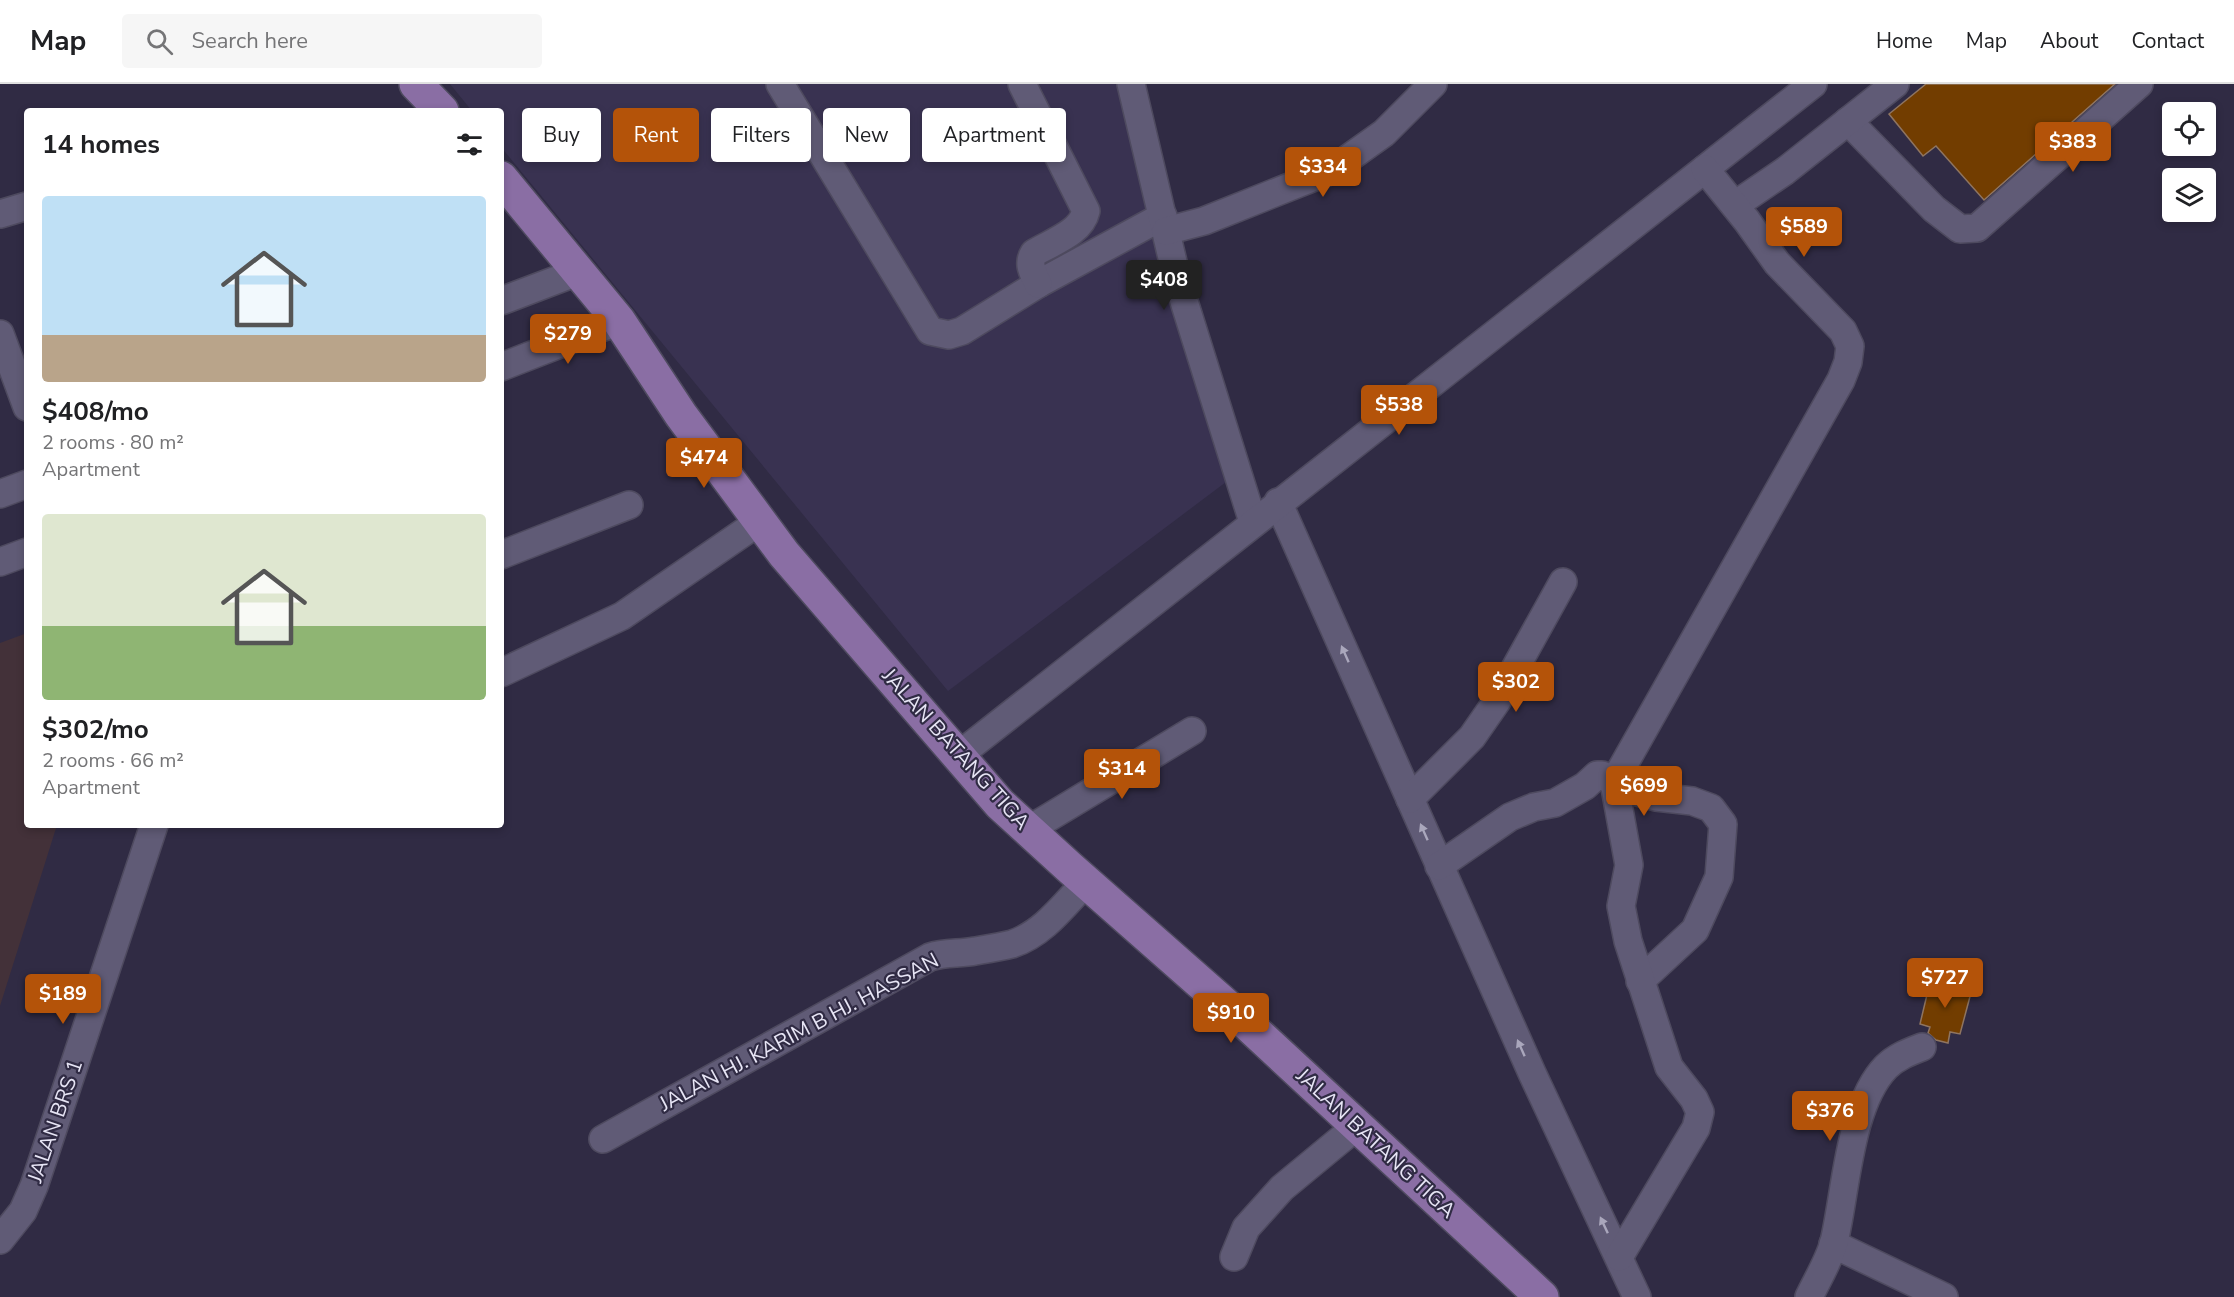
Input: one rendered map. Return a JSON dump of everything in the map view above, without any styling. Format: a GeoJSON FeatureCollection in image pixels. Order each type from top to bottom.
{"type":"FeatureCollection","features":[{"type":"Feature","properties":{"kind":"main road"},"geometry":{"type":"LineString","coordinates":[[416,84],[439,108]]}},
{"type":"Feature","properties":{"kind":"main road","name":"JALAN BATANG TIGA"},"geometry":{"type":"LineString","coordinates":[[504,182],[620,321],[681,415],[784,554],[1000,804],[1227,1005],[1542,1297]]}},
{"type":"Feature","properties":{"kind":"street"},"geometry":{"type":"LineString","coordinates":[[780,84],[930,331],[949,335],[962,331],[1038,284],[1164,224],[1204,221],[1332,170],[1384,133],[1433,84]]}},
{"type":"Feature","properties":{"kind":"street"},"geometry":{"type":"LineString","coordinates":[[1022,84],[1086,211],[1084,220],[1078,227],[1034,253],[1030,259],[1030,266],[1038,284]]}},
{"type":"Feature","properties":{"kind":"street"},"geometry":{"type":"LineString","coordinates":[[1131,84],[1177,279],[1253,522]]}},
{"type":"Feature","properties":{"kind":"street"},"geometry":{"type":"LineString","coordinates":[[959,755],[1278,502],[1813,84]]}},
{"type":"Feature","properties":{"kind":"street"},"geometry":{"type":"LineString","coordinates":[[1735,205],[1785,171],[1896,84]]}},
{"type":"Feature","properties":{"kind":"street"},"geometry":{"type":"LineString","coordinates":[[1848,121],[1934,209],[1960,229],[1977,228],[2139,84]]}},
{"type":"Feature","properties":{"kind":"street"},"geometry":{"type":"LineString","coordinates":[[1618,1257],[1696,1128],[1700,1112],[1694,1099],[1670,1067],[1628,941],[1622,906],[1629,865],[1614,782],[1841,381],[1848,362],[1850,346],[1844,330],[1777,263],[1735,205],[1705,169]]}},
{"type":"Feature","properties":{"kind":"street"},"geometry":{"type":"LineString","coordinates":[[0,214],[24,207]]}},
{"type":"Feature","properties":{"kind":"street"},"geometry":{"type":"LineString","coordinates":[[504,301],[579,271]]}},
{"type":"Feature","properties":{"kind":"street"},"geometry":{"type":"LineString","coordinates":[[504,366],[620,321]]}},
{"type":"Feature","properties":{"kind":"street"},"geometry":{"type":"LineString","coordinates":[[0,334],[24,399]]}},
{"type":"Feature","properties":{"kind":"street"},"geometry":{"type":"LineString","coordinates":[[0,494],[24,485]]}},
{"type":"Feature","properties":{"kind":"street"},"geometry":{"type":"LineString","coordinates":[[1278,502],[1532,1073],[1637,1297]]}},
{"type":"Feature","properties":{"kind":"street"},"geometry":{"type":"LineString","coordinates":[[504,554],[629,505]]}},
{"type":"Feature","properties":{"kind":"street"},"geometry":{"type":"LineString","coordinates":[[504,671],[622,616],[760,521]]}},
{"type":"Feature","properties":{"kind":"street"},"geometry":{"type":"LineString","coordinates":[[0,562],[24,553]]}},
{"type":"Feature","properties":{"kind":"street"},"geometry":{"type":"LineString","coordinates":[[1410,799],[1472,737],[1497,702],[1563,582]]}},
{"type":"Feature","properties":{"kind":"street"},"geometry":{"type":"LineString","coordinates":[[1028,830],[1192,731]]}},
{"type":"Feature","properties":{"kind":"street"},"geometry":{"type":"LineString","coordinates":[[1439,866],[1510,817],[1534,807],[1555,803],[1585,786],[1597,776],[1602,775],[1626,789],[1656,797],[1692,801],[1711,808],[1723,824],[1719,877],[1695,930],[1640,981]]}},
{"type":"Feature","properties":{"kind":"street","name":"JALAN BRS 1"},"geometry":{"type":"LineString","coordinates":[[0,1240],[23,1211],[34,1186],[153,828]]}},
{"type":"Feature","properties":{"kind":"street","name":"JALAN HJ. KARIM B HJ. HASSAN"},"geometry":{"type":"LineString","coordinates":[[603,1139],[930,957],[942,953],[959,954],[1012,944],[1033,934],[1052,918],[1086,882]]}},
{"type":"Feature","properties":{"kind":"street"},"geometry":{"type":"LineString","coordinates":[[1809,1297],[1833,1244],[1847,1165],[1868,1091],[1886,1067],[1904,1054],[1922,1047]]}},
{"type":"Feature","properties":{"kind":"street"},"geometry":{"type":"LineString","coordinates":[[1234,1257],[1246,1228],[1282,1188],[1358,1126]]}},
{"type":"Feature","properties":{"kind":"street"},"geometry":{"type":"LineString","coordinates":[[1833,1244],[1944,1297]]}},
{"type":"Feature","properties":{"kind":"shaded area"},"geometry":{"type":"Polygon","coordinates":[[[450,84],[1131,84],[1238,473],[948,691],[504,151],[504,108],[470,108],[450,84]]]}},
{"type":"Feature","properties":{"kind":"shaded area"},"geometry":{"type":"Polygon","coordinates":[[[24,634],[24,828],[56,828],[0,1006],[0,643],[24,634]]]}},
{"type":"Feature","properties":{"kind":"building"},"geometry":{"type":"Polygon","coordinates":[[[1926,84],[2115,84],[1984,200],[1936,146],[1923,156],[1889,114],[1926,84]]]}},
{"type":"Feature","properties":{"kind":"building"},"geometry":{"type":"Polygon","coordinates":[[[1931,978],[1972,989],[1960,1034],[1950,1032],[1948,1043],[1936,1040],[1928,1033],[1930,1027],[1920,1024],[1931,978]]]}}]}
